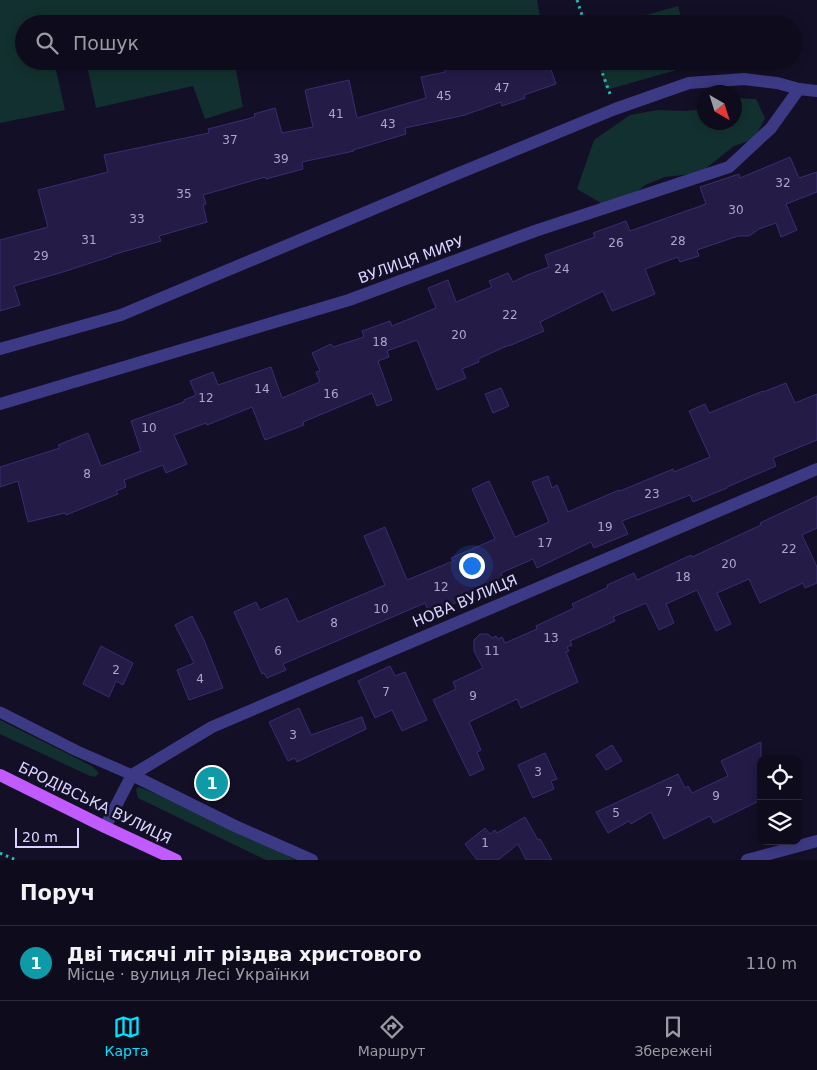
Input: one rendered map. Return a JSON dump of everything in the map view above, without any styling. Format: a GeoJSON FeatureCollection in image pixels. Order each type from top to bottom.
{"type":"FeatureCollection","features":[{"type":"Feature","properties":{"kind":"main road","name":"БРОДІВСЬКА ВУЛИЦЯ"},"geometry":{"type":"LineString","coordinates":[[0,775],[176,860]]}},
{"type":"Feature","properties":{"kind":"street"},"geometry":{"type":"LineString","coordinates":[[0,349],[121,314],[615,109],[689,84],[744,79],[817,91]]}},
{"type":"Feature","properties":{"kind":"street","name":"ВУЛИЦЯ МИРУ"},"geometry":{"type":"LineString","coordinates":[[0,404],[349,300],[535,231],[729,167],[771,128],[799,89]]}},
{"type":"Feature","properties":{"kind":"street","name":"НОВА ВУЛИЦЯ"},"geometry":{"type":"LineString","coordinates":[[132,775],[212,727],[817,469]]}},
{"type":"Feature","properties":{"kind":"street"},"geometry":{"type":"LineString","coordinates":[[106,827],[132,775],[235,826],[312,860]]}},
{"type":"Feature","properties":{"kind":"street"},"geometry":{"type":"LineString","coordinates":[[747,860],[817,841]]}},
{"type":"Feature","properties":{"kind":"lane"},"geometry":{"type":"LineString","coordinates":[[0,712],[77,751],[132,775]]}},
{"type":"Feature","properties":{"kind":"path"},"geometry":{"type":"LineString","coordinates":[[577,0],[582,15]]}},
{"type":"Feature","properties":{"kind":"path"},"geometry":{"type":"LineString","coordinates":[[601,70],[615,109]]}},
{"type":"Feature","properties":{"kind":"path"},"geometry":{"type":"LineString","coordinates":[[0,853],[16,860]]}},
{"type":"Feature","properties":{"kind":"green space"},"geometry":{"type":"Polygon","coordinates":[[[0,0],[537,0],[540,15],[15,15],[15,70],[56,70],[65,110],[0,123],[0,0]]]}},
{"type":"Feature","properties":{"kind":"green space"},"geometry":{"type":"Polygon","coordinates":[[[678,6],[680,15],[646,15],[678,6]]]}},
{"type":"Feature","properties":{"kind":"green space"},"geometry":{"type":"Polygon","coordinates":[[[88,70],[236,70],[243,107],[205,119],[193,86],[96,108],[88,70]]]}},
{"type":"Feature","properties":{"kind":"green space"},"geometry":{"type":"Polygon","coordinates":[[[600,70],[676,70],[606,90],[600,70]]]}},
{"type":"Feature","properties":{"kind":"green space"},"geometry":{"type":"Polygon","coordinates":[[[742,98],[756,99],[765,118],[754,139],[734,146],[700,173],[665,177],[645,185],[619,208],[601,203],[577,189],[594,140],[630,115],[658,110],[697,110],[697,130],[742,130],[742,98]]]}},
{"type":"Feature","properties":{"kind":"green space"},"geometry":{"type":"Polygon","coordinates":[[[0,720],[80,760],[93,767],[99,773],[95,777],[90,776],[0,734],[0,720]]]}},
{"type":"Feature","properties":{"kind":"green space"},"geometry":{"type":"Polygon","coordinates":[[[139,787],[296,860],[266,860],[138,798],[136,789],[139,787]]]}},
{"type":"Feature","properties":{"kind":"building"},"geometry":{"type":"Polygon","coordinates":[[[445,70],[551,70],[556,84],[524,95],[525,98],[502,106],[501,102],[465,115],[405,128],[406,134],[354,151],[302,162],[303,169],[266,179],[265,177],[203,195],[206,204],[203,205],[207,222],[159,236],[161,241],[14,286],[20,305],[0,311],[0,240],[48,227],[38,190],[108,172],[104,155],[209,133],[208,129],[255,117],[254,114],[275,108],[282,133],[313,127],[305,90],[349,80],[357,118],[426,98],[421,77],[445,72],[445,70]]]}},
{"type":"Feature","properties":{"kind":"building"},"geometry":{"type":"Polygon","coordinates":[[[790,157],[799,178],[817,172],[817,192],[786,204],[797,230],[781,237],[776,223],[759,229],[749,236],[738,236],[697,250],[699,256],[680,262],[678,257],[645,269],[655,294],[612,311],[603,291],[540,322],[544,331],[478,359],[479,362],[462,369],[466,378],[437,390],[417,340],[387,351],[389,357],[378,361],[392,400],[377,406],[372,393],[303,422],[304,425],[265,440],[252,407],[207,425],[206,423],[174,435],[187,464],[166,473],[163,465],[124,480],[126,487],[116,491],[118,494],[66,515],[65,513],[28,522],[18,481],[0,487],[0,467],[60,448],[58,445],[88,433],[101,466],[141,451],[131,421],[184,402],[184,400],[196,395],[190,381],[213,372],[218,385],[271,367],[282,398],[320,382],[316,372],[320,371],[312,353],[331,344],[333,347],[364,337],[362,331],[390,321],[392,326],[436,308],[428,288],[448,280],[456,302],[492,287],[489,281],[508,273],[513,282],[549,267],[545,255],[595,237],[593,233],[626,221],[630,231],[706,204],[700,187],[739,174],[740,178],[790,157]]]}},
{"type":"Feature","properties":{"kind":"building"},"geometry":{"type":"Polygon","coordinates":[[[786,383],[795,403],[817,394],[817,440],[773,458],[776,466],[693,502],[690,495],[622,521],[628,534],[594,548],[591,542],[537,568],[533,559],[501,573],[503,579],[468,595],[469,597],[429,614],[425,603],[283,664],[286,670],[267,678],[264,673],[262,674],[234,612],[256,602],[260,610],[287,598],[298,622],[385,585],[364,536],[385,527],[407,580],[453,561],[451,558],[495,539],[472,489],[489,481],[515,537],[549,522],[532,482],[548,476],[552,488],[557,485],[568,512],[673,469],[674,472],[710,457],[689,411],[705,404],[709,413],[786,383]]]}},
{"type":"Feature","properties":{"kind":"building"},"geometry":{"type":"Polygon","coordinates":[[[501,388],[509,406],[493,413],[485,394],[501,388]]]}},
{"type":"Feature","properties":{"kind":"building"},"geometry":{"type":"Polygon","coordinates":[[[817,496],[817,528],[802,535],[817,567],[817,583],[805,588],[803,583],[760,603],[749,579],[717,593],[731,624],[716,631],[697,590],[666,604],[674,623],[659,630],[646,603],[613,617],[615,621],[570,641],[572,645],[567,647],[569,651],[566,652],[578,682],[521,708],[517,699],[469,722],[481,750],[477,752],[484,769],[470,776],[433,700],[456,689],[453,682],[483,668],[474,651],[474,640],[480,634],[488,634],[492,638],[496,636],[498,639],[502,637],[505,643],[537,629],[536,626],[574,608],[572,604],[608,587],[607,585],[634,573],[637,580],[691,555],[692,557],[761,525],[760,523],[817,496]]]}},
{"type":"Feature","properties":{"kind":"building"},"geometry":{"type":"Polygon","coordinates":[[[192,616],[204,640],[223,688],[189,700],[177,670],[194,663],[175,625],[192,616]]]}},
{"type":"Feature","properties":{"kind":"building"},"geometry":{"type":"Polygon","coordinates":[[[101,646],[133,663],[123,685],[116,681],[109,697],[83,684],[101,646]]]}},
{"type":"Feature","properties":{"kind":"building"},"geometry":{"type":"Polygon","coordinates":[[[390,666],[395,676],[405,672],[427,720],[402,731],[392,710],[375,718],[358,681],[390,666]]]}},
{"type":"Feature","properties":{"kind":"building"},"geometry":{"type":"Polygon","coordinates":[[[299,708],[311,735],[362,717],[366,729],[297,762],[295,758],[288,761],[269,722],[299,708]]]}},
{"type":"Feature","properties":{"kind":"building"},"geometry":{"type":"Polygon","coordinates":[[[761,742],[761,755],[757,755],[757,802],[714,823],[710,816],[664,839],[651,812],[631,824],[629,821],[608,833],[596,812],[678,774],[685,788],[688,786],[692,793],[728,776],[721,761],[761,742]]]}},
{"type":"Feature","properties":{"kind":"building"},"geometry":{"type":"Polygon","coordinates":[[[612,745],[622,761],[606,770],[596,755],[612,745]]]}},
{"type":"Feature","properties":{"kind":"building"},"geometry":{"type":"Polygon","coordinates":[[[545,753],[557,779],[551,781],[554,789],[533,798],[518,765],[545,753]]]}},
{"type":"Feature","properties":{"kind":"building"},"geometry":{"type":"Polygon","coordinates":[[[525,817],[552,860],[526,860],[518,844],[498,860],[477,860],[465,844],[485,828],[490,834],[495,830],[497,833],[525,817]]]}},
{"type":"Feature","properties":{"kind":"place","name":"Дві тисячі літ різдва христового"},"geometry":{"type":"Point","coordinates":[212,783]}}]}
